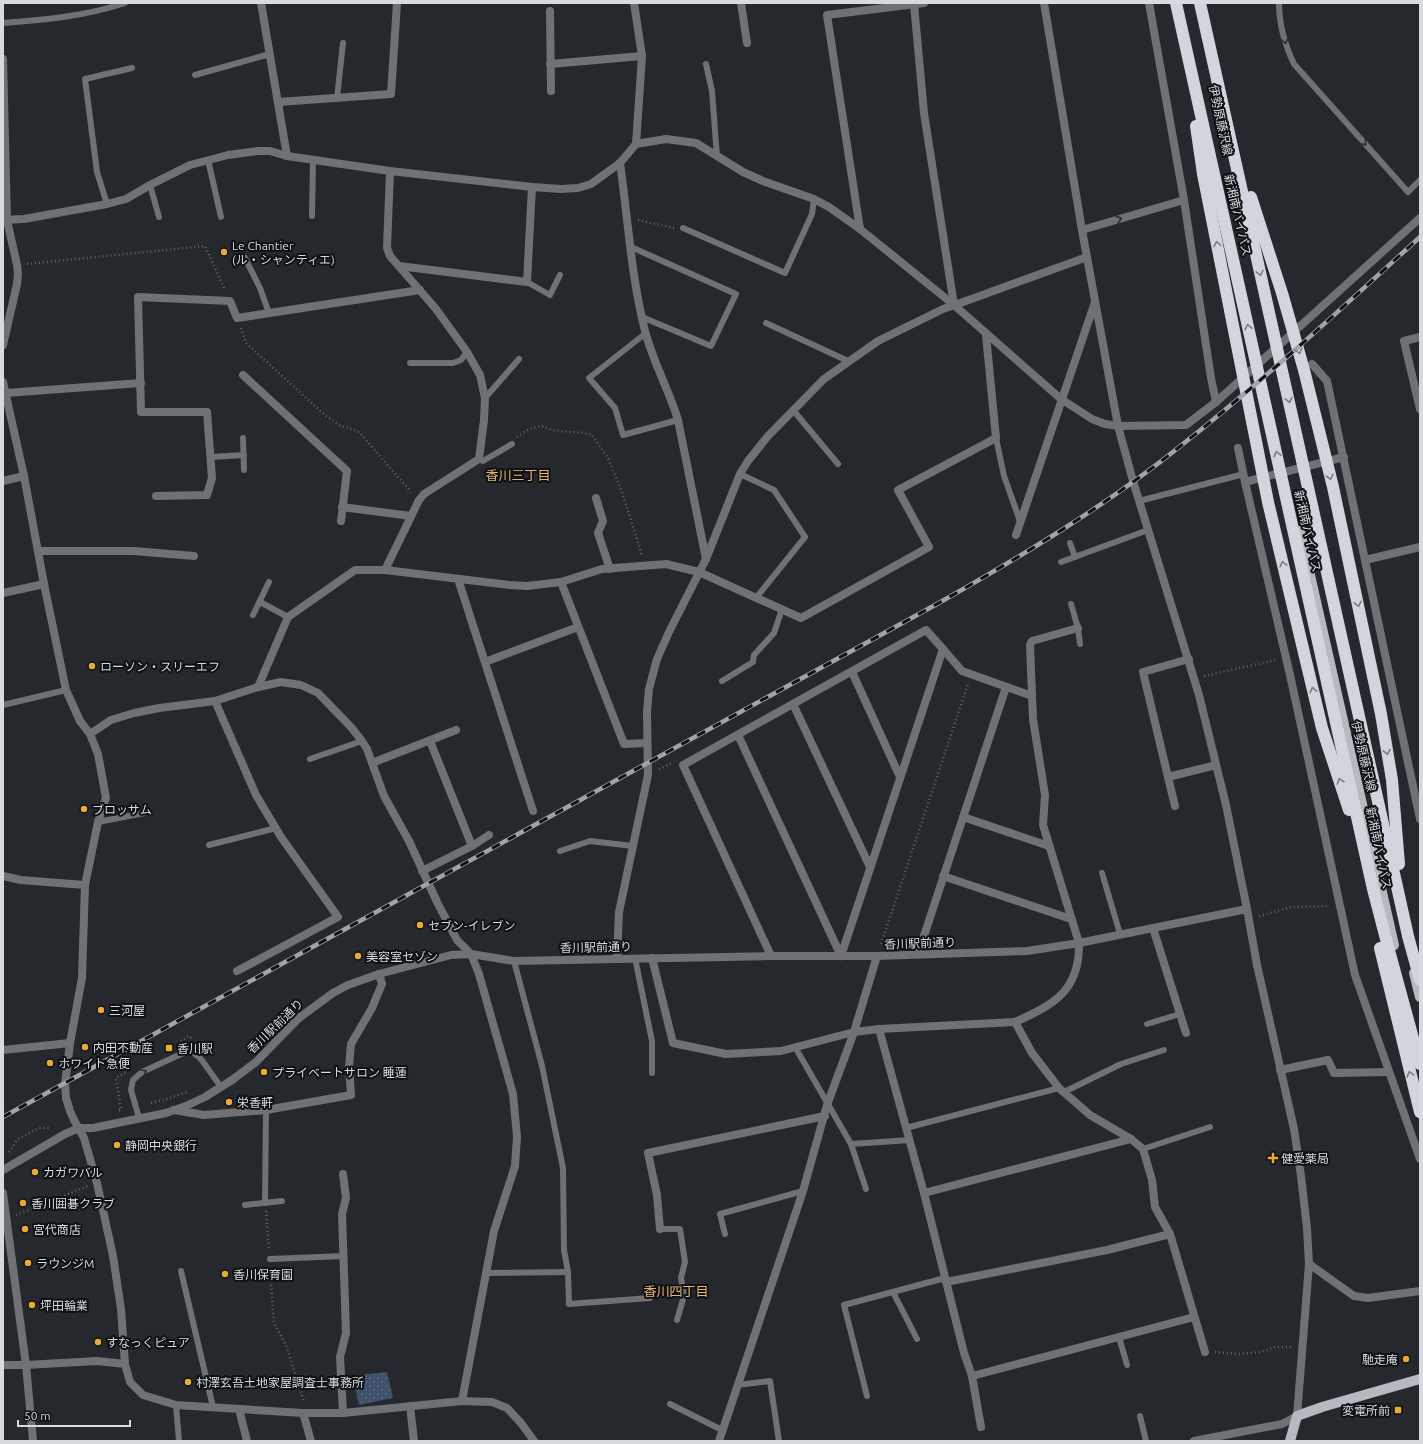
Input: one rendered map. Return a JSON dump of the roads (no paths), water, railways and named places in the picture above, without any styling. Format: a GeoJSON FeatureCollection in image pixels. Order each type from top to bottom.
{"type":"FeatureCollection","features":[{"type":"Feature","properties":{"kind":"highway","name":"新湘南バイパス"},"geometry":{"type":"LineString","coordinates":[[1176,3],[1373,889],[1386,943],[1420,1064]]}},
{"type":"Feature","properties":{"kind":"highway","name":"新湘南バイパス"},"geometry":{"type":"LineString","coordinates":[[1200,3],[1407,937],[1420,980]]}},
{"type":"Feature","properties":{"kind":"highway"},"geometry":{"type":"LineString","coordinates":[[1184,38],[1203,174],[1268,502],[1322,728],[1392,938]]}},
{"type":"Feature","properties":{"kind":"highway"},"geometry":{"type":"LineString","coordinates":[[1228,127],[1282,292],[1315,411],[1381,714],[1392,780],[1407,937],[1420,967]]}},
{"type":"Feature","properties":{"kind":"highway"},"geometry":{"type":"LineString","coordinates":[[1356,810],[1362,864],[1378,940],[1420,1112]]}},
{"type":"Feature","properties":{"kind":"main road","name":"伊勢原藤沢線"},"geometry":{"type":"LineString","coordinates":[[1182,3],[1235,243]]}},
{"type":"Feature","properties":{"kind":"main road","name":"伊勢原藤沢線"},"geometry":{"type":"LineString","coordinates":[[1194,3],[1247,241]]}},
{"type":"Feature","properties":{"kind":"main road","name":"伊勢原藤沢線"},"geometry":{"type":"LineString","coordinates":[[1305,495],[1420,998]]}},
{"type":"Feature","properties":{"kind":"main road","name":"伊勢原藤沢線"},"geometry":{"type":"LineString","coordinates":[[1292,497],[1392,938],[1420,1043]]}},
{"type":"Feature","properties":{"kind":"main road"},"geometry":{"type":"LineString","coordinates":[[1290,1441],[1297,1416],[1322,1407],[1420,1379]]}},
{"type":"Feature","properties":{"kind":"street"},"geometry":{"type":"LineString","coordinates":[[261,3],[287,156]]}},
{"type":"Feature","properties":{"kind":"street"},"geometry":{"type":"LineString","coordinates":[[278,102],[391,94],[397,3]]}},
{"type":"Feature","properties":{"kind":"street"},"geometry":{"type":"LineString","coordinates":[[5,220],[24,219],[107,204],[126,199],[178,170],[228,155],[258,151],[270,151],[287,156],[390,171],[532,188],[578,188],[591,184],[620,163],[636,144],[642,56],[634,3]]}},
{"type":"Feature","properties":{"kind":"street"},"geometry":{"type":"LineString","coordinates":[[741,3],[747,43]]}},
{"type":"Feature","properties":{"kind":"street"},"geometry":{"type":"LineString","coordinates":[[860,229],[827,15],[924,3]]}},
{"type":"Feature","properties":{"kind":"street"},"geometry":{"type":"LineString","coordinates":[[1044,3],[1050,47],[1082,230],[1118,426],[1139,501],[1189,659],[1226,805],[1257,965],[1294,1129],[1307,1228],[1309,1264],[1297,1416],[1282,1424],[1194,1441]]}},
{"type":"Feature","properties":{"kind":"street"},"geometry":{"type":"LineString","coordinates":[[1149,3],[1184,200],[1216,402]]}},
{"type":"Feature","properties":{"kind":"street"},"geometry":{"type":"LineString","coordinates":[[914,4],[924,113],[954,306]]}},
{"type":"Feature","properties":{"kind":"street"},"geometry":{"type":"LineString","coordinates":[[550,11],[551,91]]}},
{"type":"Feature","properties":{"kind":"street"},"geometry":{"type":"LineString","coordinates":[[550,64],[642,56]]}},
{"type":"Feature","properties":{"kind":"street"},"geometry":{"type":"LineString","coordinates":[[3,59],[5,220],[17,265],[17,284],[3,345]]}},
{"type":"Feature","properties":{"kind":"street"},"geometry":{"type":"LineString","coordinates":[[636,144],[666,138],[696,143],[743,172],[763,181],[814,199],[829,207],[860,229],[954,306],[1062,399],[1092,419],[1105,424],[1118,426],[1186,425],[1216,402],[1420,218]]}},
{"type":"Feature","properties":{"kind":"street"},"geometry":{"type":"LineString","coordinates":[[620,163],[636,289],[642,317],[678,420],[706,559]]}},
{"type":"Feature","properties":{"kind":"street"},"geometry":{"type":"LineString","coordinates":[[385,570],[419,500],[424,494],[479,459],[484,420],[484,398],[480,375],[467,352],[436,309],[390,256],[387,248],[390,171]]}},
{"type":"Feature","properties":{"kind":"street"},"geometry":{"type":"LineString","coordinates":[[398,266],[527,282],[532,188]]}},
{"type":"Feature","properties":{"kind":"street"},"geometry":{"type":"LineString","coordinates":[[1082,230],[1184,200]]}},
{"type":"Feature","properties":{"kind":"street"},"geometry":{"type":"LineString","coordinates":[[617,959],[619,912],[648,775],[647,712],[649,689],[657,659],[706,559],[740,474],[768,436],[824,379],[878,341],[943,308],[954,306],[1087,257]]}},
{"type":"Feature","properties":{"kind":"street"},"geometry":{"type":"LineString","coordinates":[[156,496],[207,495],[212,478],[208,412],[141,412],[138,297],[230,301],[237,318],[420,290]]}},
{"type":"Feature","properties":{"kind":"street"},"geometry":{"type":"LineString","coordinates":[[1016,535],[1095,301]]}},
{"type":"Feature","properties":{"kind":"street"},"geometry":{"type":"LineString","coordinates":[[258,687],[288,617],[355,570],[385,570],[527,586],[561,582],[602,569],[666,564],[699,572],[801,618],[929,547],[898,490],[996,438],[986,335]]}},
{"type":"Feature","properties":{"kind":"street"},"geometry":{"type":"LineString","coordinates":[[1420,337],[1404,341],[1420,409]]}},
{"type":"Feature","properties":{"kind":"street"},"geometry":{"type":"LineString","coordinates":[[1312,364],[1327,381],[1420,814]]}},
{"type":"Feature","properties":{"kind":"street"},"geometry":{"type":"LineString","coordinates":[[243,375],[347,471],[341,521]]}},
{"type":"Feature","properties":{"kind":"street"},"geometry":{"type":"LineString","coordinates":[[3,382],[24,476],[66,690],[80,721],[90,734],[98,754],[106,798],[98,822],[85,885],[82,978],[70,1043],[65,1084],[66,1098],[70,1111],[84,1138],[98,1183],[113,1256],[121,1309],[125,1364],[130,1382],[143,1395],[176,1405],[306,1413],[343,1413],[462,1401],[492,1402],[507,1408],[521,1423],[534,1441]]}},
{"type":"Feature","properties":{"kind":"street"},"geometry":{"type":"LineString","coordinates":[[6,393],[141,383]]}},
{"type":"Feature","properties":{"kind":"street"},"geometry":{"type":"LineString","coordinates":[[1238,448],[1286,657],[1355,975],[1420,1159]]}},
{"type":"Feature","properties":{"kind":"street"},"geometry":{"type":"LineString","coordinates":[[1244,478],[1344,457]]}},
{"type":"Feature","properties":{"kind":"street"},"geometry":{"type":"LineString","coordinates":[[3,481],[24,476]]}},
{"type":"Feature","properties":{"kind":"street"},"geometry":{"type":"LineString","coordinates":[[596,498],[603,521],[598,533],[610,569]]}},
{"type":"Feature","properties":{"kind":"street"},"geometry":{"type":"LineString","coordinates":[[342,507],[411,516]]}},
{"type":"Feature","properties":{"kind":"street"},"geometry":{"type":"LineString","coordinates":[[1365,560],[1420,547]]}},
{"type":"Feature","properties":{"kind":"street"},"geometry":{"type":"LineString","coordinates":[[38,551],[133,551],[194,556]]}},
{"type":"Feature","properties":{"kind":"street"},"geometry":{"type":"LineString","coordinates":[[458,578],[533,811]]}},
{"type":"Feature","properties":{"kind":"street"},"geometry":{"type":"LineString","coordinates":[[561,582],[624,744],[647,743]]}},
{"type":"Feature","properties":{"kind":"street"},"geometry":{"type":"LineString","coordinates":[[3,593],[44,584]]}},
{"type":"Feature","properties":{"kind":"street"},"geometry":{"type":"LineString","coordinates":[[485,662],[578,627]]}},
{"type":"Feature","properties":{"kind":"street"},"geometry":{"type":"LineString","coordinates":[[652,958],[673,1043],[726,1054],[781,1050],[854,1032],[879,1029],[1015,1022],[1038,1012],[1060,997],[1073,979],[1079,958],[1079,943],[1043,825],[1044,795],[1033,719],[1030,646],[1032,641],[1078,628]]}},
{"type":"Feature","properties":{"kind":"street"},"geometry":{"type":"LineString","coordinates":[[771,956],[683,765],[926,630],[962,671],[1032,696]]}},
{"type":"Feature","properties":{"kind":"street"},"geometry":{"type":"LineString","coordinates":[[841,956],[943,649]]}},
{"type":"Feature","properties":{"kind":"street"},"geometry":{"type":"LineString","coordinates":[[1175,806],[1143,672],[1189,659]]}},
{"type":"Feature","properties":{"kind":"street"},"geometry":{"type":"LineString","coordinates":[[852,672],[900,777]]}},
{"type":"Feature","properties":{"kind":"street"},"geometry":{"type":"LineString","coordinates":[[90,734],[111,720],[134,713],[158,708],[215,702],[258,687],[281,682],[300,685],[318,694],[351,727],[362,741],[384,796],[409,841],[438,904],[457,940],[471,954],[479,974],[513,1094],[517,1137],[515,1166],[494,1231],[462,1401]]}},
{"type":"Feature","properties":{"kind":"street"},"geometry":{"type":"LineString","coordinates":[[918,954],[1006,687]]}},
{"type":"Feature","properties":{"kind":"street"},"geometry":{"type":"LineString","coordinates":[[215,702],[256,795],[276,828],[338,917],[237,971]]}},
{"type":"Feature","properties":{"kind":"street"},"geometry":{"type":"LineString","coordinates":[[793,704],[870,867]]}},
{"type":"Feature","properties":{"kind":"street"},"geometry":{"type":"LineString","coordinates":[[372,763],[456,730]]}},
{"type":"Feature","properties":{"kind":"street"},"geometry":{"type":"LineString","coordinates":[[738,735],[841,956]]}},
{"type":"Feature","properties":{"kind":"street"},"geometry":{"type":"LineString","coordinates":[[430,741],[472,846]]}},
{"type":"Feature","properties":{"kind":"street"},"geometry":{"type":"LineString","coordinates":[[1168,777],[1216,765]]}},
{"type":"Feature","properties":{"kind":"street"},"geometry":{"type":"LineString","coordinates":[[963,817],[1049,846]]}},
{"type":"Feature","properties":{"kind":"street"},"geometry":{"type":"LineString","coordinates":[[422,871],[472,846],[489,834]]}},
{"type":"Feature","properties":{"kind":"street"},"geometry":{"type":"LineString","coordinates":[[3,876],[21,880],[85,885]]}},
{"type":"Feature","properties":{"kind":"street"},"geometry":{"type":"LineString","coordinates":[[943,876],[1071,919]]}},
{"type":"Feature","properties":{"kind":"street","name":"香川駅前通り"},"geometry":{"type":"LineString","coordinates":[[3,1170],[65,1134],[79,1128],[93,1128],[174,1110],[205,1097],[256,1062],[299,1018],[333,993],[348,985],[379,974],[451,955],[471,954],[514,961],[771,956],[877,956],[1027,951],[1079,943],[1247,909]]}},
{"type":"Feature","properties":{"kind":"street"},"geometry":{"type":"LineString","coordinates":[[1153,928],[1186,1033]]}},
{"type":"Feature","properties":{"kind":"street"},"geometry":{"type":"LineString","coordinates":[[719,1441],[803,1191],[827,1105],[854,1032],[877,956]]}},
{"type":"Feature","properties":{"kind":"street"},"geometry":{"type":"LineString","coordinates":[[174,1110],[204,1115],[266,1110],[351,1095],[349,1067],[350,1044],[372,1008],[382,984],[379,974]]}},
{"type":"Feature","properties":{"kind":"street"},"geometry":{"type":"LineString","coordinates":[[1015,1022],[1032,1053],[1061,1090],[1090,1115],[1131,1139],[1143,1149],[1152,1180],[1155,1207],[1170,1234],[1205,1352]]}},
{"type":"Feature","properties":{"kind":"street"},"geometry":{"type":"LineString","coordinates":[[879,1029],[924,1193],[964,1353],[972,1376],[981,1427]]}},
{"type":"Feature","properties":{"kind":"street"},"geometry":{"type":"LineString","coordinates":[[3,1050],[70,1043]]}},
{"type":"Feature","properties":{"kind":"street"},"geometry":{"type":"LineString","coordinates":[[1280,1070],[1328,1060],[1334,1073],[1388,1072]]}},
{"type":"Feature","properties":{"kind":"street"},"geometry":{"type":"LineString","coordinates":[[660,1229],[657,1195],[648,1153],[825,1116]]}},
{"type":"Feature","properties":{"kind":"street"},"geometry":{"type":"LineString","coordinates":[[924,1193],[1131,1139]]}},
{"type":"Feature","properties":{"kind":"street"},"geometry":{"type":"LineString","coordinates":[[343,1174],[346,1198],[342,1214],[346,1333],[340,1357],[343,1413]]}},
{"type":"Feature","properties":{"kind":"street"},"geometry":{"type":"LineString","coordinates":[[3,1193],[26,1365],[33,1441]]}},
{"type":"Feature","properties":{"kind":"street"},"geometry":{"type":"LineString","coordinates":[[946,1280],[1100,1252],[1170,1234]]}},
{"type":"Feature","properties":{"kind":"street"},"geometry":{"type":"LineString","coordinates":[[1309,1264],[1354,1296],[1368,1298],[1420,1291]]}},
{"type":"Feature","properties":{"kind":"street"},"geometry":{"type":"LineString","coordinates":[[972,1376],[1194,1317]]}},
{"type":"Feature","properties":{"kind":"street"},"geometry":{"type":"LineString","coordinates":[[3,1365],[97,1361],[125,1364]]}},
{"type":"Feature","properties":{"kind":"street"},"geometry":{"type":"LineString","coordinates":[[410,1406],[414,1441]]}},
{"type":"Feature","properties":{"kind":"street"},"geometry":{"type":"LineString","coordinates":[[239,1409],[247,1441]]}},
{"type":"Feature","properties":{"kind":"street"},"geometry":{"type":"LineString","coordinates":[[306,1413],[312,1441]]}},
{"type":"Feature","properties":{"kind":"lane"},"geometry":{"type":"LineString","coordinates":[[3,23],[50,20],[103,10],[125,3]]}},
{"type":"Feature","properties":{"kind":"lane"},"geometry":{"type":"LineString","coordinates":[[1279,3],[1279,11],[1287,48],[1294,64],[1408,192],[1420,180]]}},
{"type":"Feature","properties":{"kind":"lane"},"geometry":{"type":"LineString","coordinates":[[337,98],[343,42]]}},
{"type":"Feature","properties":{"kind":"lane"},"geometry":{"type":"LineString","coordinates":[[195,75],[270,54]]}},
{"type":"Feature","properties":{"kind":"lane"},"geometry":{"type":"LineString","coordinates":[[706,64],[712,91],[718,157]]}},
{"type":"Feature","properties":{"kind":"lane"},"geometry":{"type":"LineString","coordinates":[[107,204],[98,172],[85,79],[132,68]]}},
{"type":"Feature","properties":{"kind":"lane"},"geometry":{"type":"LineString","coordinates":[[208,160],[221,217]]}},
{"type":"Feature","properties":{"kind":"lane"},"geometry":{"type":"LineString","coordinates":[[312,216],[314,160]]}},
{"type":"Feature","properties":{"kind":"lane"},"geometry":{"type":"LineString","coordinates":[[150,185],[159,217]]}},
{"type":"Feature","properties":{"kind":"lane"},"geometry":{"type":"LineString","coordinates":[[683,228],[785,273],[812,214],[814,199]]}},
{"type":"Feature","properties":{"kind":"lane"},"geometry":{"type":"LineString","coordinates":[[631,247],[736,294],[711,346],[642,317]]}},
{"type":"Feature","properties":{"kind":"lane"},"geometry":{"type":"LineString","coordinates":[[245,258],[260,288],[269,313]]}},
{"type":"Feature","properties":{"kind":"lane"},"geometry":{"type":"LineString","coordinates":[[527,282],[550,295],[560,275]]}},
{"type":"Feature","properties":{"kind":"lane"},"geometry":{"type":"LineString","coordinates":[[766,323],[848,361]]}},
{"type":"Feature","properties":{"kind":"lane"},"geometry":{"type":"LineString","coordinates":[[646,332],[589,378],[616,408],[623,436],[678,420]]}},
{"type":"Feature","properties":{"kind":"lane"},"geometry":{"type":"LineString","coordinates":[[410,363],[452,363],[461,360],[467,352]]}},
{"type":"Feature","properties":{"kind":"lane"},"geometry":{"type":"LineString","coordinates":[[484,398],[519,359]]}},
{"type":"Feature","properties":{"kind":"lane"},"geometry":{"type":"LineString","coordinates":[[793,410],[838,464]]}},
{"type":"Feature","properties":{"kind":"lane"},"geometry":{"type":"LineString","coordinates":[[243,438],[244,470]]}},
{"type":"Feature","properties":{"kind":"lane"},"geometry":{"type":"LineString","coordinates":[[996,438],[1004,476],[1020,521]]}},
{"type":"Feature","properties":{"kind":"lane"},"geometry":{"type":"LineString","coordinates":[[479,459],[483,461],[512,444]]}},
{"type":"Feature","properties":{"kind":"lane"},"geometry":{"type":"LineString","coordinates":[[211,457],[244,455]]}},
{"type":"Feature","properties":{"kind":"lane"},"geometry":{"type":"LineString","coordinates":[[740,474],[774,490],[805,537],[756,598]]}},
{"type":"Feature","properties":{"kind":"lane"},"geometry":{"type":"LineString","coordinates":[[1139,501],[1244,478]]}},
{"type":"Feature","properties":{"kind":"lane"},"geometry":{"type":"LineString","coordinates":[[1061,562],[1148,530]]}},
{"type":"Feature","properties":{"kind":"lane"},"geometry":{"type":"LineString","coordinates":[[1070,543],[1075,557]]}},
{"type":"Feature","properties":{"kind":"lane"},"geometry":{"type":"LineString","coordinates":[[253,615],[269,582]]}},
{"type":"Feature","properties":{"kind":"lane"},"geometry":{"type":"LineString","coordinates":[[260,602],[288,617]]}},
{"type":"Feature","properties":{"kind":"lane"},"geometry":{"type":"LineString","coordinates":[[1071,604],[1078,628],[1080,644]]}},
{"type":"Feature","properties":{"kind":"lane"},"geometry":{"type":"LineString","coordinates":[[722,681],[753,662],[754,654],[774,633],[782,609]]}},
{"type":"Feature","properties":{"kind":"lane"},"geometry":{"type":"LineString","coordinates":[[3,705],[66,690]]}},
{"type":"Feature","properties":{"kind":"lane"},"geometry":{"type":"LineString","coordinates":[[310,759],[362,741]]}},
{"type":"Feature","properties":{"kind":"lane"},"geometry":{"type":"LineString","coordinates":[[98,822],[144,813]]}},
{"type":"Feature","properties":{"kind":"lane"},"geometry":{"type":"LineString","coordinates":[[210,846],[276,828]]}},
{"type":"Feature","properties":{"kind":"lane"},"geometry":{"type":"LineString","coordinates":[[560,851],[590,841],[633,846]]}},
{"type":"Feature","properties":{"kind":"lane"},"geometry":{"type":"LineString","coordinates":[[1102,873],[1120,934]]}},
{"type":"Feature","properties":{"kind":"lane"},"geometry":{"type":"LineString","coordinates":[[635,958],[652,1041],[652,1073]]}},
{"type":"Feature","properties":{"kind":"lane"},"geometry":{"type":"LineString","coordinates":[[514,961],[542,1066],[563,1168],[564,1250],[568,1272],[569,1304],[650,1298]]}},
{"type":"Feature","properties":{"kind":"lane"},"geometry":{"type":"LineString","coordinates":[[1147,1024],[1180,1014]]}},
{"type":"Feature","properties":{"kind":"lane"},"geometry":{"type":"LineString","coordinates":[[795,1047],[827,1105],[851,1144],[866,1189]]}},
{"type":"Feature","properties":{"kind":"lane"},"geometry":{"type":"LineString","coordinates":[[139,1118],[131,1090],[133,1080],[142,1072],[190,1050],[201,1059],[221,1087]]}},
{"type":"Feature","properties":{"kind":"lane"},"geometry":{"type":"LineString","coordinates":[[906,1128],[1061,1090],[1121,1064],[1164,1050]]}},
{"type":"Feature","properties":{"kind":"lane"},"geometry":{"type":"LineString","coordinates":[[265,1203],[266,1110]]}},
{"type":"Feature","properties":{"kind":"lane"},"geometry":{"type":"LineString","coordinates":[[1143,1149],[1210,1127]]}},
{"type":"Feature","properties":{"kind":"lane"},"geometry":{"type":"LineString","coordinates":[[851,1144],[910,1140]]}},
{"type":"Feature","properties":{"kind":"lane"},"geometry":{"type":"LineString","coordinates":[[725,1234],[720,1214],[803,1191]]}},
{"type":"Feature","properties":{"kind":"lane"},"geometry":{"type":"LineString","coordinates":[[245,1205],[282,1201]]}},
{"type":"Feature","properties":{"kind":"lane"},"geometry":{"type":"LineString","coordinates":[[660,1229],[680,1229],[684,1262],[681,1278],[684,1296],[677,1320]]}},
{"type":"Feature","properties":{"kind":"lane"},"geometry":{"type":"LineString","coordinates":[[270,1259],[344,1256]]}},
{"type":"Feature","properties":{"kind":"lane"},"geometry":{"type":"LineString","coordinates":[[181,1271],[214,1407]]}},
{"type":"Feature","properties":{"kind":"lane"},"geometry":{"type":"LineString","coordinates":[[485,1273],[568,1272]]}},
{"type":"Feature","properties":{"kind":"lane"},"geometry":{"type":"LineString","coordinates":[[867,1396],[844,1305],[946,1280]]}},
{"type":"Feature","properties":{"kind":"lane"},"geometry":{"type":"LineString","coordinates":[[893,1292],[917,1339]]}},
{"type":"Feature","properties":{"kind":"lane"},"geometry":{"type":"LineString","coordinates":[[1119,1336],[1127,1365]]}},
{"type":"Feature","properties":{"kind":"lane"},"geometry":{"type":"LineString","coordinates":[[738,1385],[770,1380],[780,1441]]}},
{"type":"Feature","properties":{"kind":"lane"},"geometry":{"type":"LineString","coordinates":[[670,1404],[722,1430]]}},
{"type":"Feature","properties":{"kind":"lane"},"geometry":{"type":"LineString","coordinates":[[176,1405],[178,1441]]}},
{"type":"Feature","properties":{"kind":"lane"},"geometry":{"type":"LineString","coordinates":[[1140,1416],[1146,1441]]}},
{"type":"Feature","properties":{"kind":"railway"},"geometry":{"type":"LineString","coordinates":[[3,1117],[937,604],[1030,550],[1121,491],[1178,448],[1301,345],[1420,237]]}},
{"type":"Feature","properties":{"kind":"place","name":"Le Chantier (ル・シャンティエ)"},"geometry":{"type":"Point","coordinates":[224,252]}},
{"type":"Feature","properties":{"kind":"place","name":"ローソン・スリーエフ"},"geometry":{"type":"Point","coordinates":[92,666]}},
{"type":"Feature","properties":{"kind":"place","name":"ブロッサム"},"geometry":{"type":"Point","coordinates":[84,809]}},
{"type":"Feature","properties":{"kind":"place","name":"セブン-イレブン"},"geometry":{"type":"Point","coordinates":[420,925]}},
{"type":"Feature","properties":{"kind":"place","name":"美容室セゾン"},"geometry":{"type":"Point","coordinates":[358,956]}},
{"type":"Feature","properties":{"kind":"place","name":"三河屋"},"geometry":{"type":"Point","coordinates":[101,1010]}},
{"type":"Feature","properties":{"kind":"place","name":"内田不動産"},"geometry":{"type":"Point","coordinates":[85,1047]}},
{"type":"Feature","properties":{"kind":"place","name":"香川駅"},"geometry":{"type":"Point","coordinates":[169,1048]}},
{"type":"Feature","properties":{"kind":"place","name":"ホワイト急便"},"geometry":{"type":"Point","coordinates":[50,1063]}},
{"type":"Feature","properties":{"kind":"place","name":"プライベートサロン 睡蓮"},"geometry":{"type":"Point","coordinates":[264,1072]}},
{"type":"Feature","properties":{"kind":"place","name":"栄香軒"},"geometry":{"type":"Point","coordinates":[229,1102]}},
{"type":"Feature","properties":{"kind":"place","name":"静岡中央銀行"},"geometry":{"type":"Point","coordinates":[117,1145]}},
{"type":"Feature","properties":{"kind":"place","name":"健愛薬局"},"geometry":{"type":"Point","coordinates":[1273,1158]}},
{"type":"Feature","properties":{"kind":"place","name":"カガワバル"},"geometry":{"type":"Point","coordinates":[35,1172]}},
{"type":"Feature","properties":{"kind":"place","name":"香川囲碁クラブ"},"geometry":{"type":"Point","coordinates":[23,1203]}},
{"type":"Feature","properties":{"kind":"place","name":"宮代商店"},"geometry":{"type":"Point","coordinates":[25,1229]}},
{"type":"Feature","properties":{"kind":"place","name":"ラウンジM"},"geometry":{"type":"Point","coordinates":[28,1263]}},
{"type":"Feature","properties":{"kind":"place","name":"香川保育園"},"geometry":{"type":"Point","coordinates":[225,1274]}},
{"type":"Feature","properties":{"kind":"place","name":"坪田輪業"},"geometry":{"type":"Point","coordinates":[32,1305]}},
{"type":"Feature","properties":{"kind":"place","name":"すなっくピュア"},"geometry":{"type":"Point","coordinates":[98,1342]}},
{"type":"Feature","properties":{"kind":"place","name":"馳走庵"},"geometry":{"type":"Point","coordinates":[1406,1359]}},
{"type":"Feature","properties":{"kind":"place","name":"村澤玄吾土地家屋調査士事務所"},"geometry":{"type":"Point","coordinates":[188,1382]}},
{"type":"Feature","properties":{"kind":"place","name":"変電所前"},"geometry":{"type":"Point","coordinates":[1398,1410]}},
{"type":"Feature","properties":{"kind":"district","name":"香川三丁目"},"geometry":{"type":"Point","coordinates":[518,475]}},
{"type":"Feature","properties":{"kind":"district","name":"香川四丁目"},"geometry":{"type":"Point","coordinates":[676,1291]}}]}
